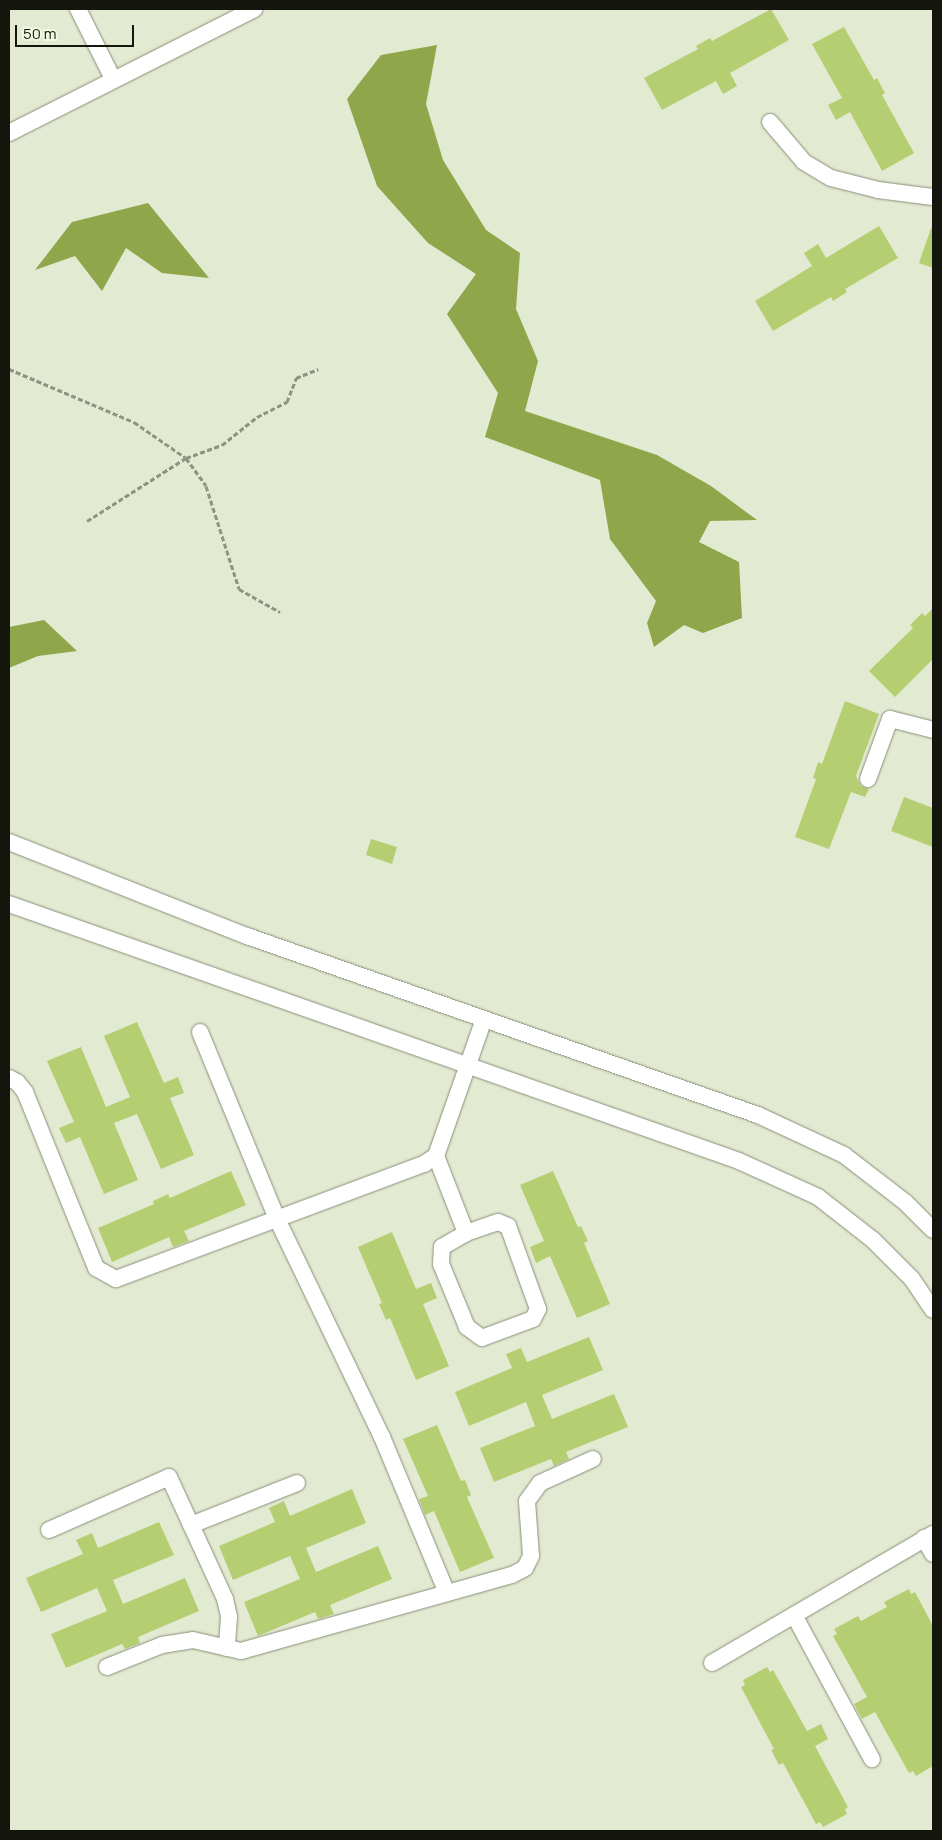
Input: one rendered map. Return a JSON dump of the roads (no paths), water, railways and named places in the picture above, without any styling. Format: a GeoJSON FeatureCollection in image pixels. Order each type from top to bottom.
{"type":"FeatureCollection","features":[{"type":"Feature","properties":{"kind":"street"},"geometry":{"type":"LineString","coordinates":[[78,9],[113,79]]}},
{"type":"Feature","properties":{"kind":"street"},"geometry":{"type":"LineString","coordinates":[[9,133],[255,9]]}},
{"type":"Feature","properties":{"kind":"street"},"geometry":{"type":"LineString","coordinates":[[770,122],[804,162],[831,178],[878,190],[933,197]]}},
{"type":"Feature","properties":{"kind":"street"},"geometry":{"type":"LineString","coordinates":[[868,779],[890,718],[933,730]]}},
{"type":"Feature","properties":{"kind":"street"},"geometry":{"type":"LineString","coordinates":[[9,842],[247,936],[758,1115],[844,1154],[906,1203],[933,1230]]}},
{"type":"Feature","properties":{"kind":"street"},"geometry":{"type":"LineString","coordinates":[[9,904],[740,1161],[818,1197],[873,1240],[912,1279],[933,1310]]}},
{"type":"Feature","properties":{"kind":"street"},"geometry":{"type":"LineString","coordinates":[[9,1078],[17,1082],[25,1092],[96,1268],[108,1277],[116,1279],[424,1164],[436,1156],[484,1019]]}},
{"type":"Feature","properties":{"kind":"street"},"geometry":{"type":"LineString","coordinates":[[200,1032],[277,1219],[382,1437],[447,1594]]}},
{"type":"Feature","properties":{"kind":"street"},"geometry":{"type":"LineString","coordinates":[[436,1156],[466,1233]]}},
{"type":"Feature","properties":{"kind":"street"},"geometry":{"type":"LineString","coordinates":[[498,1222],[508,1226],[538,1308],[533,1319],[482,1338],[466,1327],[441,1264],[442,1248],[466,1233],[498,1222]]}},
{"type":"Feature","properties":{"kind":"street"},"geometry":{"type":"LineString","coordinates":[[107,1667],[162,1645],[192,1640],[241,1651],[512,1575],[525,1568],[531,1556],[527,1501],[540,1483],[593,1459]]}},
{"type":"Feature","properties":{"kind":"street"},"geometry":{"type":"LineString","coordinates":[[49,1530],[169,1478],[225,1599],[229,1617],[227,1648]]}},
{"type":"Feature","properties":{"kind":"street"},"geometry":{"type":"LineString","coordinates":[[191,1525],[297,1483]]}},
{"type":"Feature","properties":{"kind":"street"},"geometry":{"type":"LineString","coordinates":[[712,1662],[929,1536],[933,1554]]}},
{"type":"Feature","properties":{"kind":"street"},"geometry":{"type":"LineString","coordinates":[[794,1615],[872,1759]]}}]}
